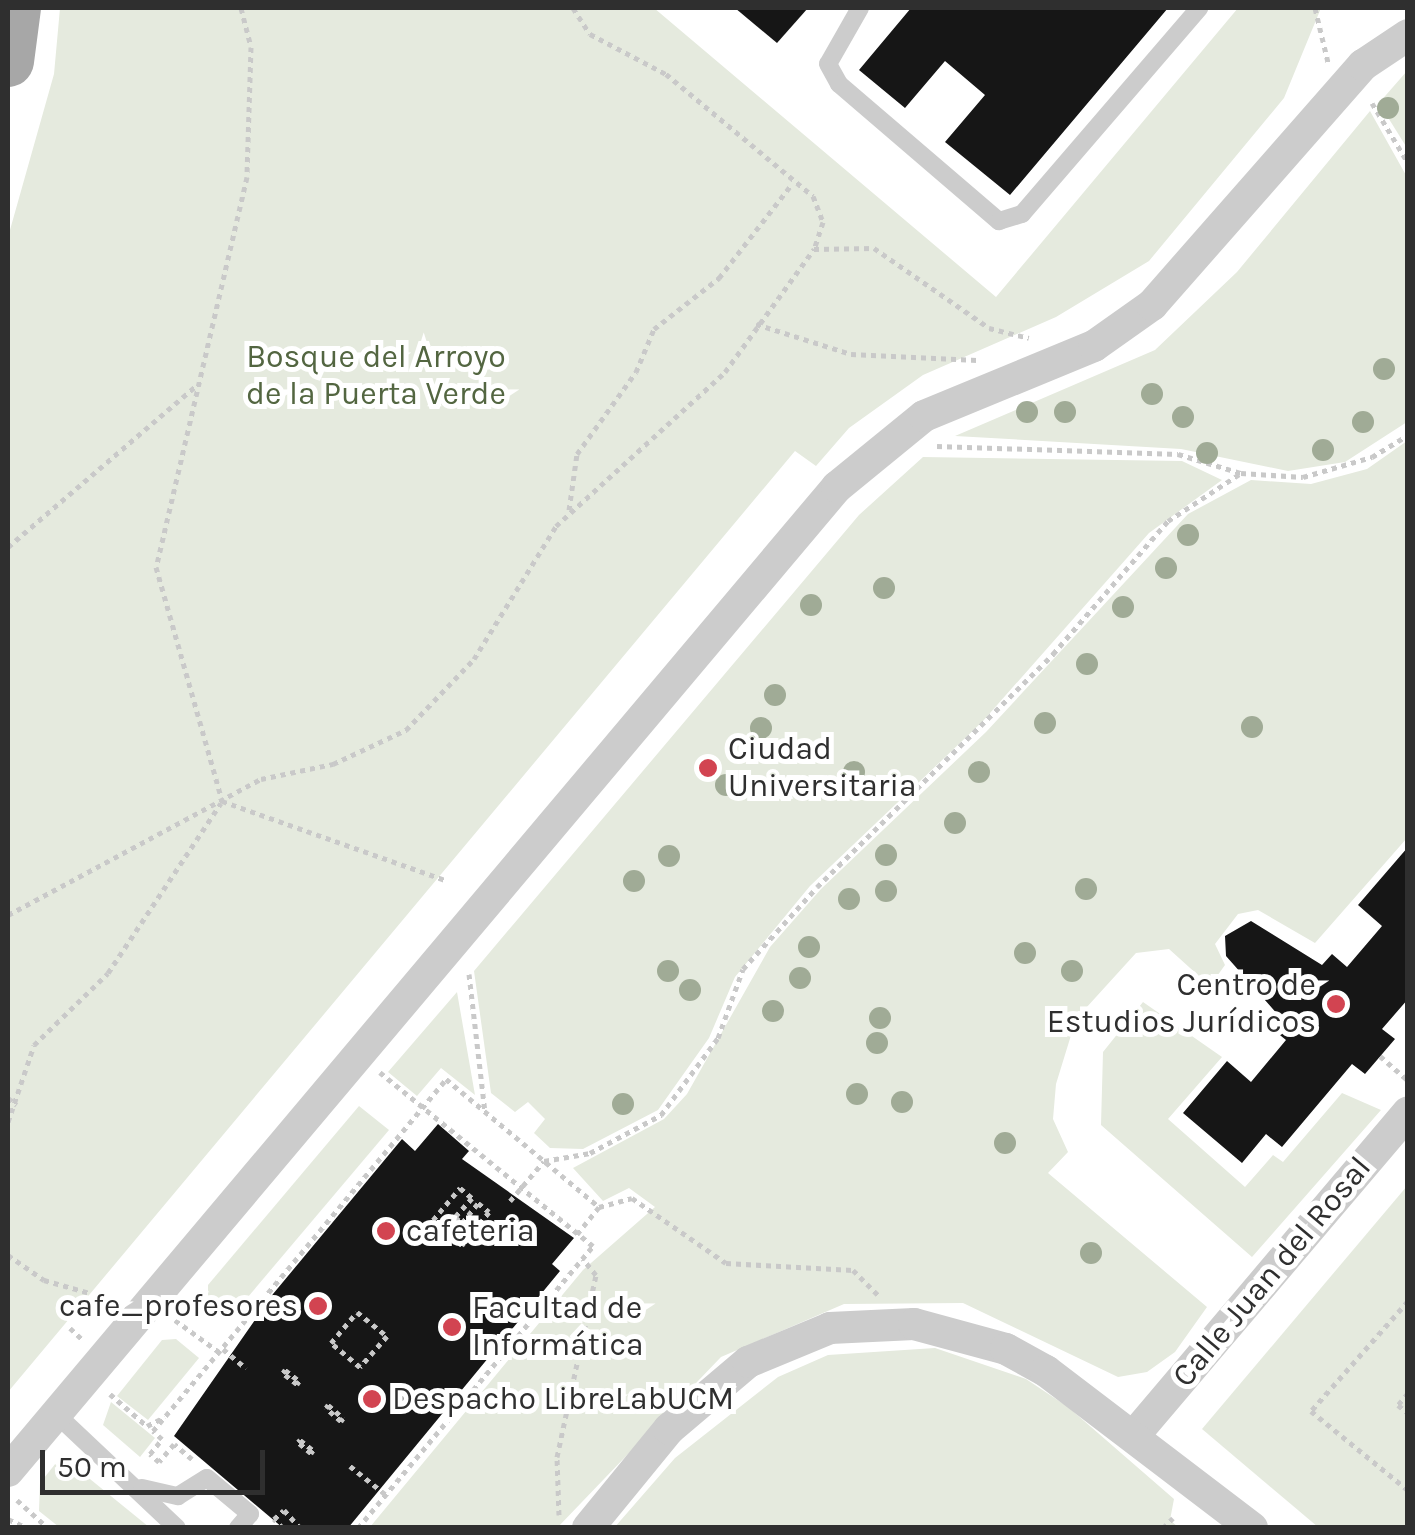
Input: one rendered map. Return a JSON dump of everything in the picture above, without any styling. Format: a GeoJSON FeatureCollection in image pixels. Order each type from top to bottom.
{"type":"FeatureCollection","features":[{"type":"Feature","properties":{"kind":"main road"},"geometry":{"type":"LineString","coordinates":[[8,61],[16,8]]}},
{"type":"Feature","properties":{"kind":"street"},"geometry":{"type":"LineString","coordinates":[[11,1484],[56,1414],[837,487],[924,416],[1094,346],[1152,305],[1364,65],[1408,35]]}},
{"type":"Feature","properties":{"kind":"street","name":"Calle Juan del Rosal"},"geometry":{"type":"LineString","coordinates":[[1137,1432],[1408,1112]]}},
{"type":"Feature","properties":{"kind":"street"},"geometry":{"type":"LineString","coordinates":[[588,1528],[669,1429],[748,1362],[830,1328],[914,1324],[1006,1349],[1137,1432],[1252,1528]]}},
{"type":"Feature","properties":{"kind":"lane"},"geometry":{"type":"LineString","coordinates":[[860,8],[828,64],[838,84],[1000,221],[1022,214],[1198,8]]}},
{"type":"Feature","properties":{"kind":"lane"},"geometry":{"type":"LineString","coordinates":[[56,1414],[141,1488],[177,1528]]}},
{"type":"Feature","properties":{"kind":"lane"},"geometry":{"type":"LineString","coordinates":[[141,1488],[178,1496],[207,1478],[250,1514],[238,1528]]}},
{"type":"Feature","properties":{"kind":"path"},"geometry":{"type":"LineString","coordinates":[[8,1122],[17,1105],[34,1045],[108,973],[222,801],[156,567],[246,177],[251,46],[240,8]]}},
{"type":"Feature","properties":{"kind":"path"},"geometry":{"type":"LineString","coordinates":[[8,915],[222,801],[406,730],[474,658],[521,571],[569,513],[682,416],[814,250],[823,222],[813,196],[792,184],[666,74],[590,34],[572,8]]}},
{"type":"Feature","properties":{"kind":"path"},"geometry":{"type":"LineString","coordinates":[[1315,8],[1324,54],[1341,76]]}},
{"type":"Feature","properties":{"kind":"path"},"geometry":{"type":"LineString","coordinates":[[1362,93],[1408,163]]}},
{"type":"Feature","properties":{"kind":"path"},"geometry":{"type":"LineString","coordinates":[[569,513],[577,454],[636,372],[654,329],[719,278],[792,184]]}},
{"type":"Feature","properties":{"kind":"path"},"geometry":{"type":"LineString","coordinates":[[814,250],[874,248],[990,328],[1047,342]]}},
{"type":"Feature","properties":{"kind":"path"},"geometry":{"type":"LineString","coordinates":[[756,324],[851,354],[978,360]]}},
{"type":"Feature","properties":{"kind":"path"},"geometry":{"type":"LineString","coordinates":[[8,547],[198,384]]}},
{"type":"Feature","properties":{"kind":"path"},"geometry":{"type":"LineString","coordinates":[[934,438],[938,448],[1178,454],[1240,473],[1340,468],[1408,435]]}},
{"type":"Feature","properties":{"kind":"path"},"geometry":{"type":"LineString","coordinates":[[510,1201],[544,1160],[590,1154],[662,1114],[718,1038],[743,969],[817,887],[1042,666],[1168,522],[1240,473]]}},
{"type":"Feature","properties":{"kind":"path"},"geometry":{"type":"LineString","coordinates":[[222,801],[446,880]]}},
{"type":"Feature","properties":{"kind":"path"},"geometry":{"type":"LineString","coordinates":[[470,960],[485,1112]]}},
{"type":"Feature","properties":{"kind":"path"},"geometry":{"type":"LineString","coordinates":[[1380,1056],[1408,1080]]}},
{"type":"Feature","properties":{"kind":"path"},"geometry":{"type":"LineString","coordinates":[[358,1528],[593,1246],[378,1070]]}},
{"type":"Feature","properties":{"kind":"path"},"geometry":{"type":"LineString","coordinates":[[207,1478],[174,1444],[158,1462],[150,1454],[165,1417],[446,1080],[600,1207]]}},
{"type":"Feature","properties":{"kind":"path"},"geometry":{"type":"LineString","coordinates":[[8,1098],[17,1105]]}},
{"type":"Feature","properties":{"kind":"path"},"geometry":{"type":"LineString","coordinates":[[460,1188],[472,1198],[456,1217],[462,1223],[478,1203],[489,1212],[462,1244],[434,1220],[460,1188]]}},
{"type":"Feature","properties":{"kind":"path"},"geometry":{"type":"LineString","coordinates":[[577,1234],[600,1207],[632,1198],[726,1263],[853,1270],[891,1307]]}},
{"type":"Feature","properties":{"kind":"path"},"geometry":{"type":"LineString","coordinates":[[8,1256],[44,1280],[90,1292]]}},
{"type":"Feature","properties":{"kind":"path"},"geometry":{"type":"LineString","coordinates":[[560,1528],[556,1457],[596,1276],[583,1259]]}},
{"type":"Feature","properties":{"kind":"path"},"geometry":{"type":"LineString","coordinates":[[1408,1301],[1310,1411],[1408,1490]]}},
{"type":"Feature","properties":{"kind":"path"},"geometry":{"type":"LineString","coordinates":[[357,1312],[386,1336],[360,1368],[331,1343],[357,1312]]}},
{"type":"Feature","properties":{"kind":"path"},"geometry":{"type":"LineString","coordinates":[[168,1315],[246,1368]]}},
{"type":"Feature","properties":{"kind":"path"},"geometry":{"type":"LineString","coordinates":[[104,1389],[146,1426],[159,1412],[165,1417]]}},
{"type":"Feature","properties":{"kind":"path"},"geometry":{"type":"LineString","coordinates":[[1408,1393],[1398,1405],[1408,1413]]}},
{"type":"Feature","properties":{"kind":"path"},"geometry":{"type":"LineString","coordinates":[[350,1466],[385,1494]]}},
{"type":"Feature","properties":{"kind":"path"},"geometry":{"type":"LineString","coordinates":[[11,1484],[48,1528]]}},
{"type":"Feature","properties":{"kind":"path"},"geometry":{"type":"LineString","coordinates":[[284,1528],[274,1520],[284,1510],[300,1528]]}},
{"type":"Feature","properties":{"kind":"path"},"geometry":{"type":"LineString","coordinates":[[1164,1528],[1173,1518]]}},
{"type":"Feature","properties":{"kind":"path"},"geometry":{"type":"LineString","coordinates":[[8,1519],[27,1528]]}},
{"type":"Feature","properties":{"kind":"green space","name":"Bosque del Arroyo de la Puerta Verde"},"geometry":{"type":"Polygon","coordinates":[[[60,8],[654,8],[996,297],[1238,8],[1321,8],[1284,98],[1149,261],[1056,317],[923,375],[849,428],[816,466],[795,451],[8,1392],[8,237],[54,74],[60,8]]]}},
{"type":"Feature","properties":{"kind":"green space"},"geometry":{"type":"Polygon","coordinates":[[[1407,71],[1407,148],[1379,103],[1407,71]]]}},
{"type":"Feature","properties":{"kind":"green space"},"geometry":{"type":"Polygon","coordinates":[[[1370,111],[1407,177],[1407,422],[1345,462],[1288,471],[1181,449],[955,436],[1155,350],[1237,272],[1370,111]]]}},
{"type":"Feature","properties":{"kind":"green space"},"geometry":{"type":"Polygon","coordinates":[[[1407,441],[1407,838],[1315,943],[1258,910],[1238,914],[1215,944],[1225,965],[1210,986],[1169,949],[1136,953],[1076,1019],[1056,1084],[1053,1119],[1068,1152],[1048,1173],[1207,1307],[1175,1352],[1147,1372],[1118,1377],[963,1303],[844,1304],[721,1357],[558,1527],[370,1527],[583,1270],[655,1207],[629,1188],[603,1201],[573,1168],[664,1119],[687,1094],[770,947],[821,889],[986,732],[1188,514],[1251,480],[1311,484],[1367,469],[1407,441]]]}},
{"type":"Feature","properties":{"kind":"green space"},"geometry":{"type":"Polygon","coordinates":[[[923,457],[1182,461],[1222,480],[1149,533],[983,721],[810,886],[735,977],[709,1038],[658,1110],[583,1149],[550,1148],[534,1133],[545,1119],[528,1102],[515,1112],[491,1093],[474,971],[859,515],[923,457]]]}},
{"type":"Feature","properties":{"kind":"green space"},"geometry":{"type":"Polygon","coordinates":[[[457,992],[475,1095],[441,1068],[417,1096],[388,1072],[457,992]]]}},
{"type":"Feature","properties":{"kind":"green space"},"geometry":{"type":"Polygon","coordinates":[[[1143,1002],[1222,1057],[1168,1119],[1245,1187],[1273,1155],[1283,1162],[1342,1093],[1381,1110],[1252,1257],[1101,1125],[1103,1052],[1143,1002]]]}},
{"type":"Feature","properties":{"kind":"green space"},"geometry":{"type":"Polygon","coordinates":[[[359,1106],[389,1130],[231,1317],[208,1300],[208,1285],[359,1106]]]}},
{"type":"Feature","properties":{"kind":"green space"},"geometry":{"type":"Polygon","coordinates":[[[1407,1186],[1407,1527],[1318,1527],[1202,1429],[1407,1186]]]}},
{"type":"Feature","properties":{"kind":"green space"},"geometry":{"type":"Polygon","coordinates":[[[176,1339],[199,1358],[148,1420],[117,1396],[162,1340],[176,1339]]]}},
{"type":"Feature","properties":{"kind":"green space"},"geometry":{"type":"Polygon","coordinates":[[[935,1348],[1026,1379],[1068,1407],[1174,1499],[1170,1520],[1178,1527],[614,1528],[675,1458],[778,1377],[828,1355],[935,1348]]]}},
{"type":"Feature","properties":{"kind":"green space"},"geometry":{"type":"Polygon","coordinates":[[[111,1402],[155,1438],[140,1457],[103,1425],[111,1402]]]}},
{"type":"Feature","properties":{"kind":"green space"},"geometry":{"type":"Polygon","coordinates":[[[56,1463],[74,1466],[149,1527],[59,1527],[39,1511],[40,1483],[56,1463]]]}},
{"type":"Feature","properties":{"kind":"building"},"geometry":{"type":"Polygon","coordinates":[[[735,8],[808,8],[777,43],[735,8]]]}},
{"type":"Feature","properties":{"kind":"building"},"geometry":{"type":"Polygon","coordinates":[[[911,8],[1168,8],[1010,195],[945,142],[985,95],[945,61],[905,108],[859,70],[911,8]]]}},
{"type":"Feature","properties":{"kind":"building","name":"Centro de Estudios Jurídicos"},"geometry":{"type":"Polygon","coordinates":[[[1408,847],[1408,999],[1382,1029],[1395,1039],[1365,1074],[1352,1064],[1282,1147],[1266,1134],[1242,1163],[1183,1113],[1227,1061],[1251,1082],[1286,1040],[1270,1027],[1279,1016],[1226,956],[1225,936],[1251,921],[1322,965],[1332,954],[1347,967],[1382,926],[1358,905],[1408,847]]]}},
{"type":"Feature","properties":{"kind":"building","name":"Facultad de Informática"},"geometry":{"type":"Polygon","coordinates":[[[438,1124],[469,1151],[462,1159],[574,1238],[552,1264],[560,1271],[348,1528],[283,1528],[174,1436],[273,1294],[402,1139],[415,1151],[438,1124]]]}},
{"type":"Feature","properties":{"kind":"place","name":"Ciudad Universitaria"},"geometry":{"type":"Point","coordinates":[708,768]}},
{"type":"Feature","properties":{"kind":"place","name":"Centro de Estudios Jurídicos"},"geometry":{"type":"Point","coordinates":[1336,1004]}},
{"type":"Feature","properties":{"kind":"place","name":"cafeteria"},"geometry":{"type":"Point","coordinates":[386,1231]}},
{"type":"Feature","properties":{"kind":"place","name":"cafe_profesores"},"geometry":{"type":"Point","coordinates":[318,1306]}},
{"type":"Feature","properties":{"kind":"place","name":"Facultad de Informática"},"geometry":{"type":"Point","coordinates":[452,1327]}},
{"type":"Feature","properties":{"kind":"place","name":"Despacho LibreLabUCM"},"geometry":{"type":"Point","coordinates":[372,1399]}}]}
